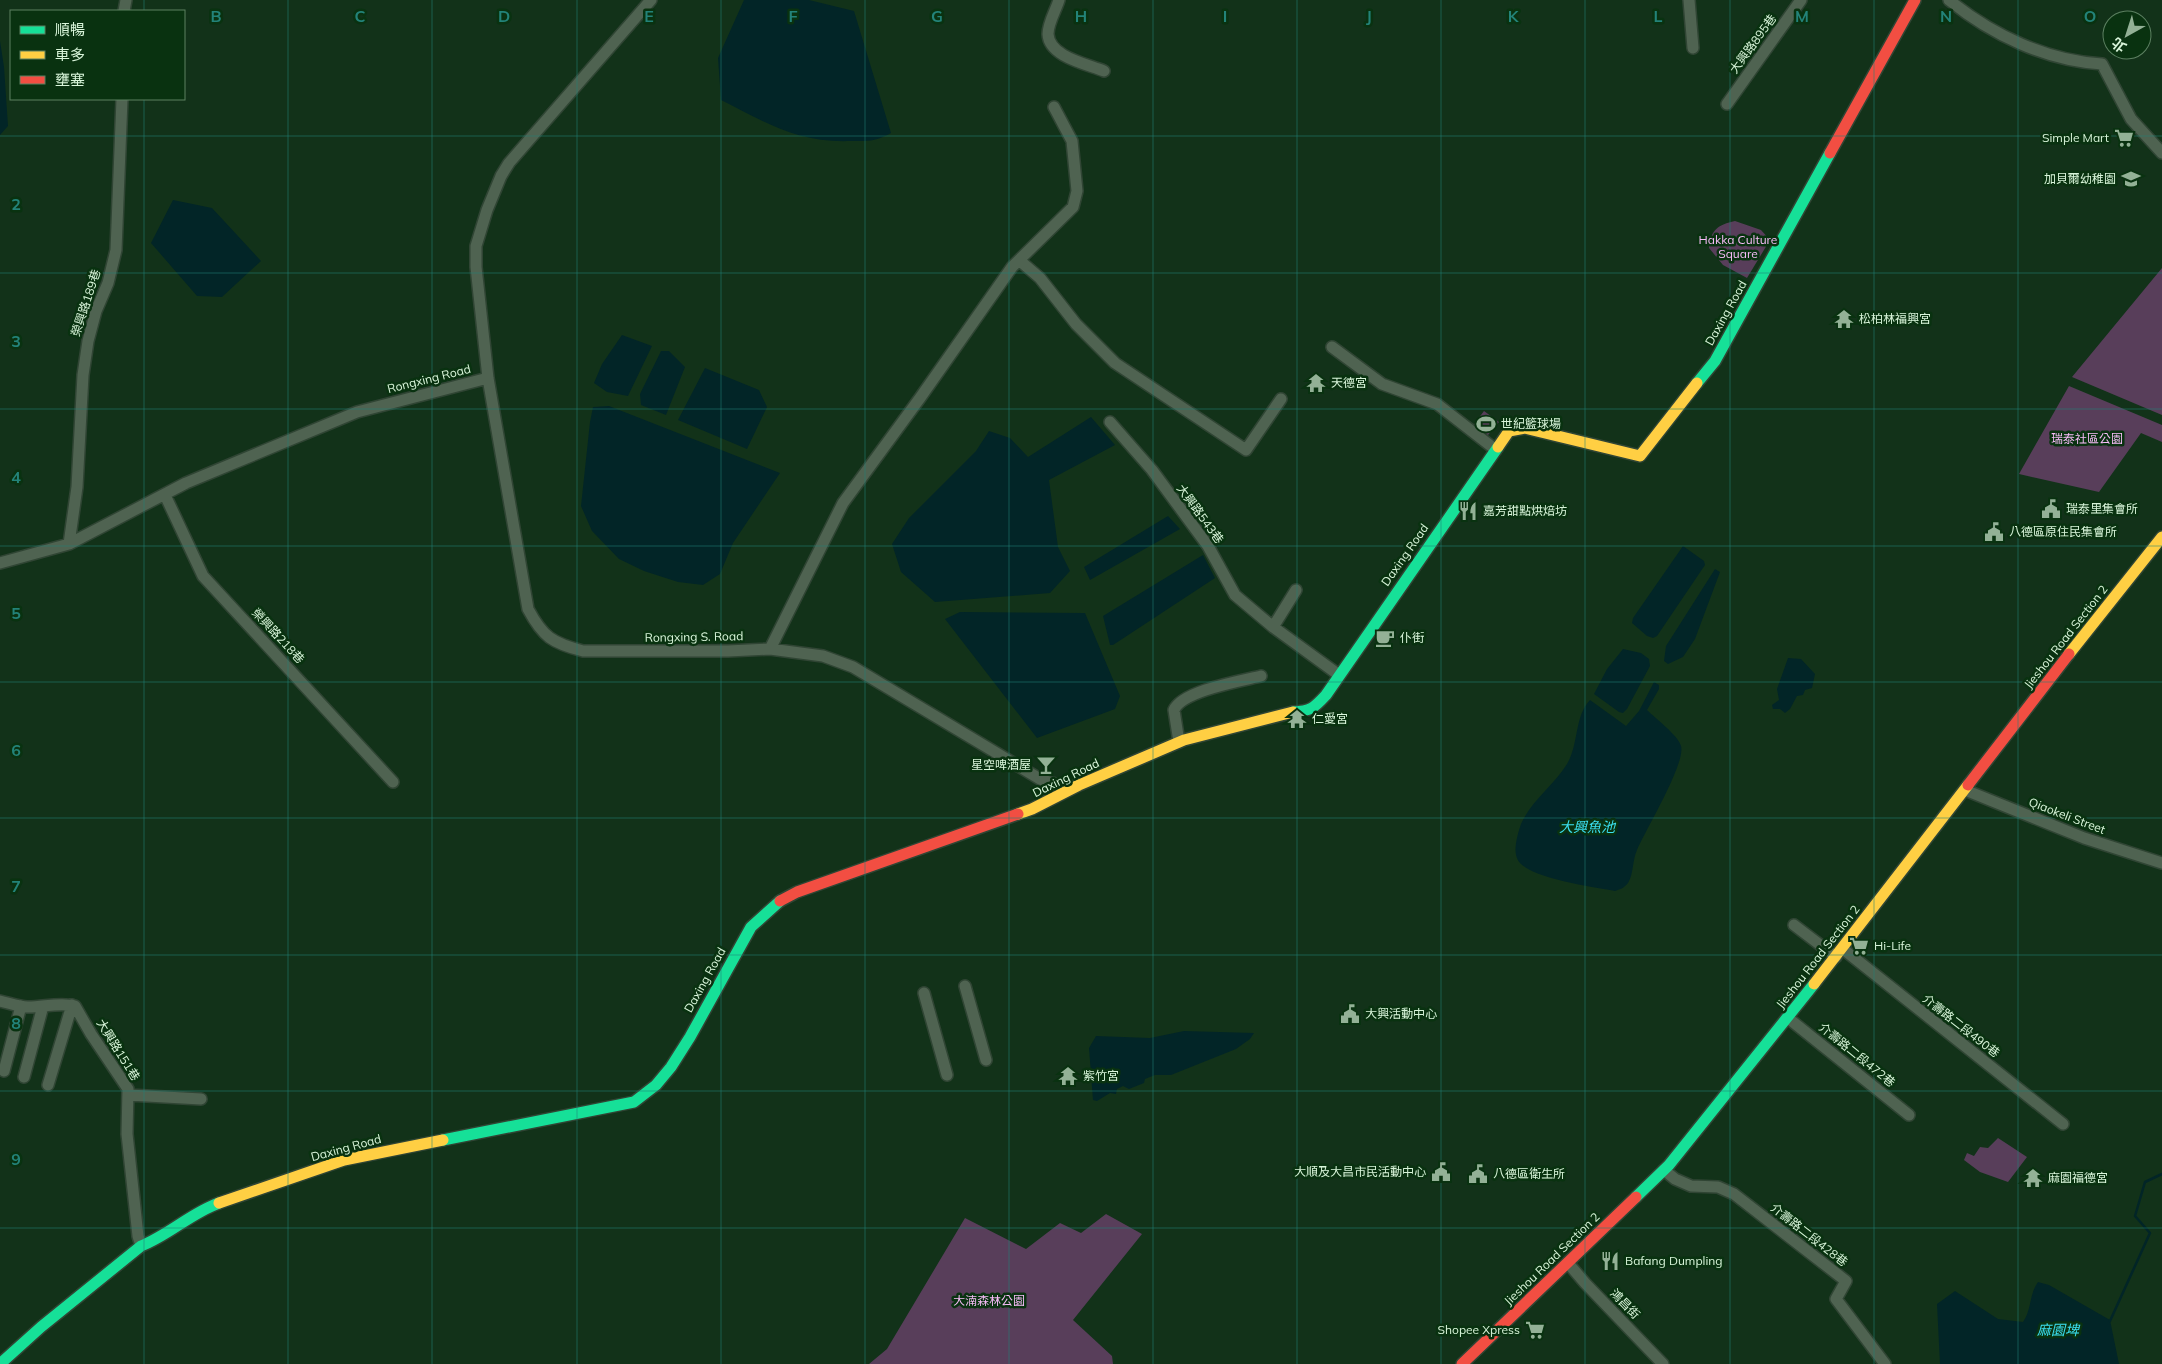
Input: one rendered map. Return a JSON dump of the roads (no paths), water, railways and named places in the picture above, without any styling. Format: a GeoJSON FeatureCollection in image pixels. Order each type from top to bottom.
{"type":"FeatureCollection","features":[{"type":"Feature","properties":{"kind":"street","name":"Rongxing Road"},"geometry":{"type":"LineString","coordinates":[[0,563],[69,544],[186,483],[357,412],[488,378],[476,246],[495,188],[509,163],[650,0]]}},
{"type":"Feature","properties":{"kind":"street"},"geometry":{"type":"LineString","coordinates":[[1059,0],[1048,33],[1052,45],[1058,52],[1104,71]]}},
{"type":"Feature","properties":{"kind":"street"},"geometry":{"type":"LineString","coordinates":[[1689,0],[1694,48]]}},
{"type":"Feature","properties":{"kind":"street","name":"大興路895巷"},"geometry":{"type":"LineString","coordinates":[[1727,104],[1801,0]]}},
{"type":"Feature","properties":{"kind":"street","name":"Daxing Road"},"geometry":{"type":"LineString","coordinates":[[0,1364],[41,1327],[141,1246],[156,1240],[205,1208],[344,1160],[421,1143],[634,1102],[656,1084],[671,1067],[690,1037],[748,932],[759,917],[775,904],[797,892],[1032,809],[1079,785],[1180,742],[1220,729],[1286,712],[1307,711],[1314,708],[1509,431],[1525,428],[1640,456],[1715,361],[1915,0]]}},
{"type":"Feature","properties":{"kind":"street"},"geometry":{"type":"LineString","coordinates":[[1950,0],[1984,26],[2011,40],[2044,52],[2091,64],[2102,64],[2131,119],[2162,153]]}},
{"type":"Feature","properties":{"kind":"street","name":"榮興路189巷"},"geometry":{"type":"LineString","coordinates":[[69,544],[77,487],[83,374],[88,341],[96,311],[108,283],[116,250],[122,100]]}},
{"type":"Feature","properties":{"kind":"street"},"geometry":{"type":"LineString","coordinates":[[770,649],[843,503],[920,398],[1002,280],[1019,260],[1073,207],[1077,191],[1072,141],[1054,107]]}},
{"type":"Feature","properties":{"kind":"street"},"geometry":{"type":"LineString","coordinates":[[1019,260],[1040,278],[1076,324],[1114,364],[1246,450],[1281,399]]}},
{"type":"Feature","properties":{"kind":"street"},"geometry":{"type":"LineString","coordinates":[[1332,347],[1382,384],[1437,404],[1496,450]]}},
{"type":"Feature","properties":{"kind":"street","name":"Rongxing S. Road"},"geometry":{"type":"LineString","coordinates":[[488,378],[528,609],[540,630],[549,640],[583,651],[728,652],[770,649],[823,656],[853,667],[1040,779],[1058,785],[1079,785]]}},
{"type":"Feature","properties":{"kind":"street","name":"大興路543巷"},"geometry":{"type":"LineString","coordinates":[[1110,422],[1152,470],[1208,546],[1235,595],[1273,627],[1339,675]]}},
{"type":"Feature","properties":{"kind":"street","name":"榮興路218巷"},"geometry":{"type":"LineString","coordinates":[[165,495],[203,576],[393,782]]}},
{"type":"Feature","properties":{"kind":"street","name":"Jieshou Road Section 2"},"geometry":{"type":"LineString","coordinates":[[1462,1364],[1664,1170],[1840,953],[1964,790],[2160,544]]}},
{"type":"Feature","properties":{"kind":"street"},"geometry":{"type":"LineString","coordinates":[[1273,627],[1296,590]]}},
{"type":"Feature","properties":{"kind":"street"},"geometry":{"type":"LineString","coordinates":[[1180,742],[1174,710],[1182,700],[1196,693],[1261,676]]}},
{"type":"Feature","properties":{"kind":"street","name":"Qiaokeli Street"},"geometry":{"type":"LineString","coordinates":[[1964,790],[2084,838],[2162,863]]}},
{"type":"Feature","properties":{"kind":"street","name":"介壽路二段490巷"},"geometry":{"type":"LineString","coordinates":[[1794,925],[1840,953],[2064,1124]]}},
{"type":"Feature","properties":{"kind":"street"},"geometry":{"type":"LineString","coordinates":[[965,986],[986,1060]]}},
{"type":"Feature","properties":{"kind":"street"},"geometry":{"type":"LineString","coordinates":[[924,993],[947,1075]]}},
{"type":"Feature","properties":{"kind":"street"},"geometry":{"type":"LineString","coordinates":[[0,1001],[21,1006],[65,1003],[72,1005],[48,1085]]}},
{"type":"Feature","properties":{"kind":"street","name":"大興路151巷"},"geometry":{"type":"LineString","coordinates":[[72,1005],[75,1006],[91,1034],[128,1088],[129,1095],[126,1108],[127,1134],[138,1236],[141,1246]]}},
{"type":"Feature","properties":{"kind":"street"},"geometry":{"type":"LineString","coordinates":[[4,1071],[21,1006]]}},
{"type":"Feature","properties":{"kind":"street"},"geometry":{"type":"LineString","coordinates":[[24,1077],[43,1006]]}},
{"type":"Feature","properties":{"kind":"street","name":"介壽路二段472巷"},"geometry":{"type":"LineString","coordinates":[[1788,1018],[1909,1115]]}},
{"type":"Feature","properties":{"kind":"street"},"geometry":{"type":"LineString","coordinates":[[129,1095],[201,1099]]}},
{"type":"Feature","properties":{"kind":"street","name":"介壽路二段428巷"},"geometry":{"type":"LineString","coordinates":[[1664,1170],[1675,1179],[1691,1186],[1718,1188],[1734,1194],[1846,1281],[1836,1299],[1886,1364]]}},
{"type":"Feature","properties":{"kind":"street","name":"鴻昌街"},"geometry":{"type":"LineString","coordinates":[[1568,1262],[1585,1283],[1663,1364]]}},
{"type":"Feature","properties":{"kind":"water"},"geometry":{"type":"Polygon","coordinates":[[[744,0],[809,0],[854,11],[891,133],[867,141],[814,139],[768,124],[721,100],[718,58],[744,0]]]}},
{"type":"Feature","properties":{"kind":"water"},"geometry":{"type":"Polygon","coordinates":[[[0,41],[4,67],[8,126],[0,135],[0,41]]]}},
{"type":"Feature","properties":{"kind":"water"},"geometry":{"type":"Polygon","coordinates":[[[173,200],[212,208],[261,261],[222,297],[197,296],[151,243],[173,200]]]}},
{"type":"Feature","properties":{"kind":"water"},"geometry":{"type":"Polygon","coordinates":[[[622,335],[652,346],[628,396],[607,392],[594,383],[602,364],[622,335]]]}},
{"type":"Feature","properties":{"kind":"water"},"geometry":{"type":"Polygon","coordinates":[[[661,351],[669,351],[685,367],[666,415],[641,405],[640,394],[661,351]]]}},
{"type":"Feature","properties":{"kind":"water"},"geometry":{"type":"Polygon","coordinates":[[[705,368],[759,390],[767,407],[747,449],[678,420],[705,368]]]}},
{"type":"Feature","properties":{"kind":"water"},"geometry":{"type":"Polygon","coordinates":[[[609,406],[780,473],[733,543],[720,574],[703,585],[678,582],[644,571],[619,559],[592,531],[581,506],[590,422],[593,407],[609,406]]]}},
{"type":"Feature","properties":{"kind":"water"},"geometry":{"type":"Polygon","coordinates":[[[1091,417],[1115,445],[1049,480],[1058,547],[1070,571],[1050,593],[935,602],[901,572],[892,544],[909,518],[976,451],[989,431],[1010,438],[1028,457],[1091,417]]]}},
{"type":"Feature","properties":{"kind":"water"},"geometry":{"type":"Polygon","coordinates":[[[1168,516],[1180,529],[1090,580],[1084,567],[1168,516]]]}},
{"type":"Feature","properties":{"kind":"water"},"geometry":{"type":"Polygon","coordinates":[[[1683,546],[1704,561],[1705,565],[1657,636],[1653,638],[1647,636],[1632,623],[1633,618],[1683,546]]]}},
{"type":"Feature","properties":{"kind":"water"},"geometry":{"type":"Polygon","coordinates":[[[1203,555],[1215,578],[1113,645],[1110,645],[1103,616],[1203,555]]]}},
{"type":"Feature","properties":{"kind":"water"},"geometry":{"type":"Polygon","coordinates":[[[1715,569],[1720,572],[1695,639],[1683,657],[1668,664],[1664,661],[1666,646],[1715,569]]]}},
{"type":"Feature","properties":{"kind":"water"},"geometry":{"type":"Polygon","coordinates":[[[960,612],[1085,613],[1120,696],[1115,709],[1037,738],[945,619],[960,612]]]}},
{"type":"Feature","properties":{"kind":"water"},"geometry":{"type":"Polygon","coordinates":[[[1623,649],[1641,653],[1649,659],[1650,666],[1623,713],[1594,694],[1607,669],[1623,649]]]}},
{"type":"Feature","properties":{"kind":"water"},"geometry":{"type":"Polygon","coordinates":[[[1788,658],[1801,659],[1815,674],[1812,688],[1805,690],[1803,695],[1797,696],[1790,709],[1785,713],[1780,709],[1773,709],[1772,705],[1779,700],[1777,689],[1788,658]]]}},
{"type":"Feature","properties":{"kind":"water","name":"大興魚池"},"geometry":{"type":"Polygon","coordinates":[[[1654,682],[1659,685],[1659,689],[1647,710],[1676,737],[1681,746],[1681,755],[1664,797],[1637,850],[1628,883],[1615,891],[1545,876],[1522,865],[1516,854],[1516,841],[1521,824],[1537,800],[1567,764],[1571,756],[1581,714],[1590,700],[1626,726],[1639,711],[1654,682]]]}},
{"type":"Feature","properties":{"kind":"water"},"geometry":{"type":"Polygon","coordinates":[[[1184,1031],[1254,1033],[1250,1039],[1236,1049],[1171,1075],[1155,1075],[1145,1079],[1144,1083],[1129,1089],[1123,1086],[1117,1089],[1116,1094],[1110,1093],[1097,1101],[1093,1100],[1089,1048],[1096,1036],[1150,1038],[1184,1031]]]}},
{"type":"Feature","properties":{"kind":"water","name":"麻園埤"},"geometry":{"type":"Polygon","coordinates":[[[2038,1282],[2049,1285],[2110,1320],[2119,1364],[1940,1364],[1937,1304],[1955,1291],[1998,1319],[2023,1322],[2028,1312],[2033,1291],[2038,1282]]]}},
{"type":"Feature","properties":{"kind":"waterway"},"geometry":{"type":"LineString","coordinates":[[2110,1321],[2150,1233],[2135,1216],[2145,1182],[2162,1174]]}},
{"type":"Feature","properties":{"kind":"place","name":"Simple Mart"},"geometry":{"type":"Point","coordinates":[2124,138]}},
{"type":"Feature","properties":{"kind":"place","name":"加貝爾幼稚園"},"geometry":{"type":"Point","coordinates":[2131,179]}},
{"type":"Feature","properties":{"kind":"place","name":"松柏林福興宮"},"geometry":{"type":"Point","coordinates":[1844,319]}},
{"type":"Feature","properties":{"kind":"place","name":"天德宮"},"geometry":{"type":"Point","coordinates":[1316,383]}},
{"type":"Feature","properties":{"kind":"place","name":"世紀籃球場"},"geometry":{"type":"Point","coordinates":[1486,424]}},
{"type":"Feature","properties":{"kind":"place","name":"瑞泰里集會所"},"geometry":{"type":"Point","coordinates":[2051,509]}},
{"type":"Feature","properties":{"kind":"place","name":"嘉芳甜點烘焙坊"},"geometry":{"type":"Point","coordinates":[1468,511]}},
{"type":"Feature","properties":{"kind":"place","name":"八德區原住民集會所"},"geometry":{"type":"Point","coordinates":[1994,532]}},
{"type":"Feature","properties":{"kind":"place","name":"仆街"},"geometry":{"type":"Point","coordinates":[1385,638]}},
{"type":"Feature","properties":{"kind":"place","name":"仁愛宮"},"geometry":{"type":"Point","coordinates":[1297,719]}},
{"type":"Feature","properties":{"kind":"place","name":"星空啤酒屋"},"geometry":{"type":"Point","coordinates":[1046,765]}},
{"type":"Feature","properties":{"kind":"place","name":"Hi-Life"},"geometry":{"type":"Point","coordinates":[1859,946]}},
{"type":"Feature","properties":{"kind":"place","name":"大興活動中心"},"geometry":{"type":"Point","coordinates":[1350,1014]}},
{"type":"Feature","properties":{"kind":"place","name":"紫竹宮"},"geometry":{"type":"Point","coordinates":[1068,1076]}},
{"type":"Feature","properties":{"kind":"place","name":"大順及大昌市民活動中心"},"geometry":{"type":"Point","coordinates":[1441,1172]}},
{"type":"Feature","properties":{"kind":"place","name":"八德區衛生所"},"geometry":{"type":"Point","coordinates":[1478,1174]}},
{"type":"Feature","properties":{"kind":"place","name":"麻園福德宮"},"geometry":{"type":"Point","coordinates":[2033,1178]}},
{"type":"Feature","properties":{"kind":"place","name":"Bafang Dumpling"},"geometry":{"type":"Point","coordinates":[1610,1261]}},
{"type":"Feature","properties":{"kind":"place","name":"Shopee Xpress"},"geometry":{"type":"Point","coordinates":[1535,1330]}},
{"type":"Feature","properties":{"kind":"park label","name":"Hakka Culture Square"},"geometry":{"type":"Point","coordinates":[1738,247]}},
{"type":"Feature","properties":{"kind":"park label","name":"瑞泰社區公園"},"geometry":{"type":"Point","coordinates":[2087,439]}},
{"type":"Feature","properties":{"kind":"park label","name":"大湳森林公園"},"geometry":{"type":"Point","coordinates":[989,1301]}}]}
